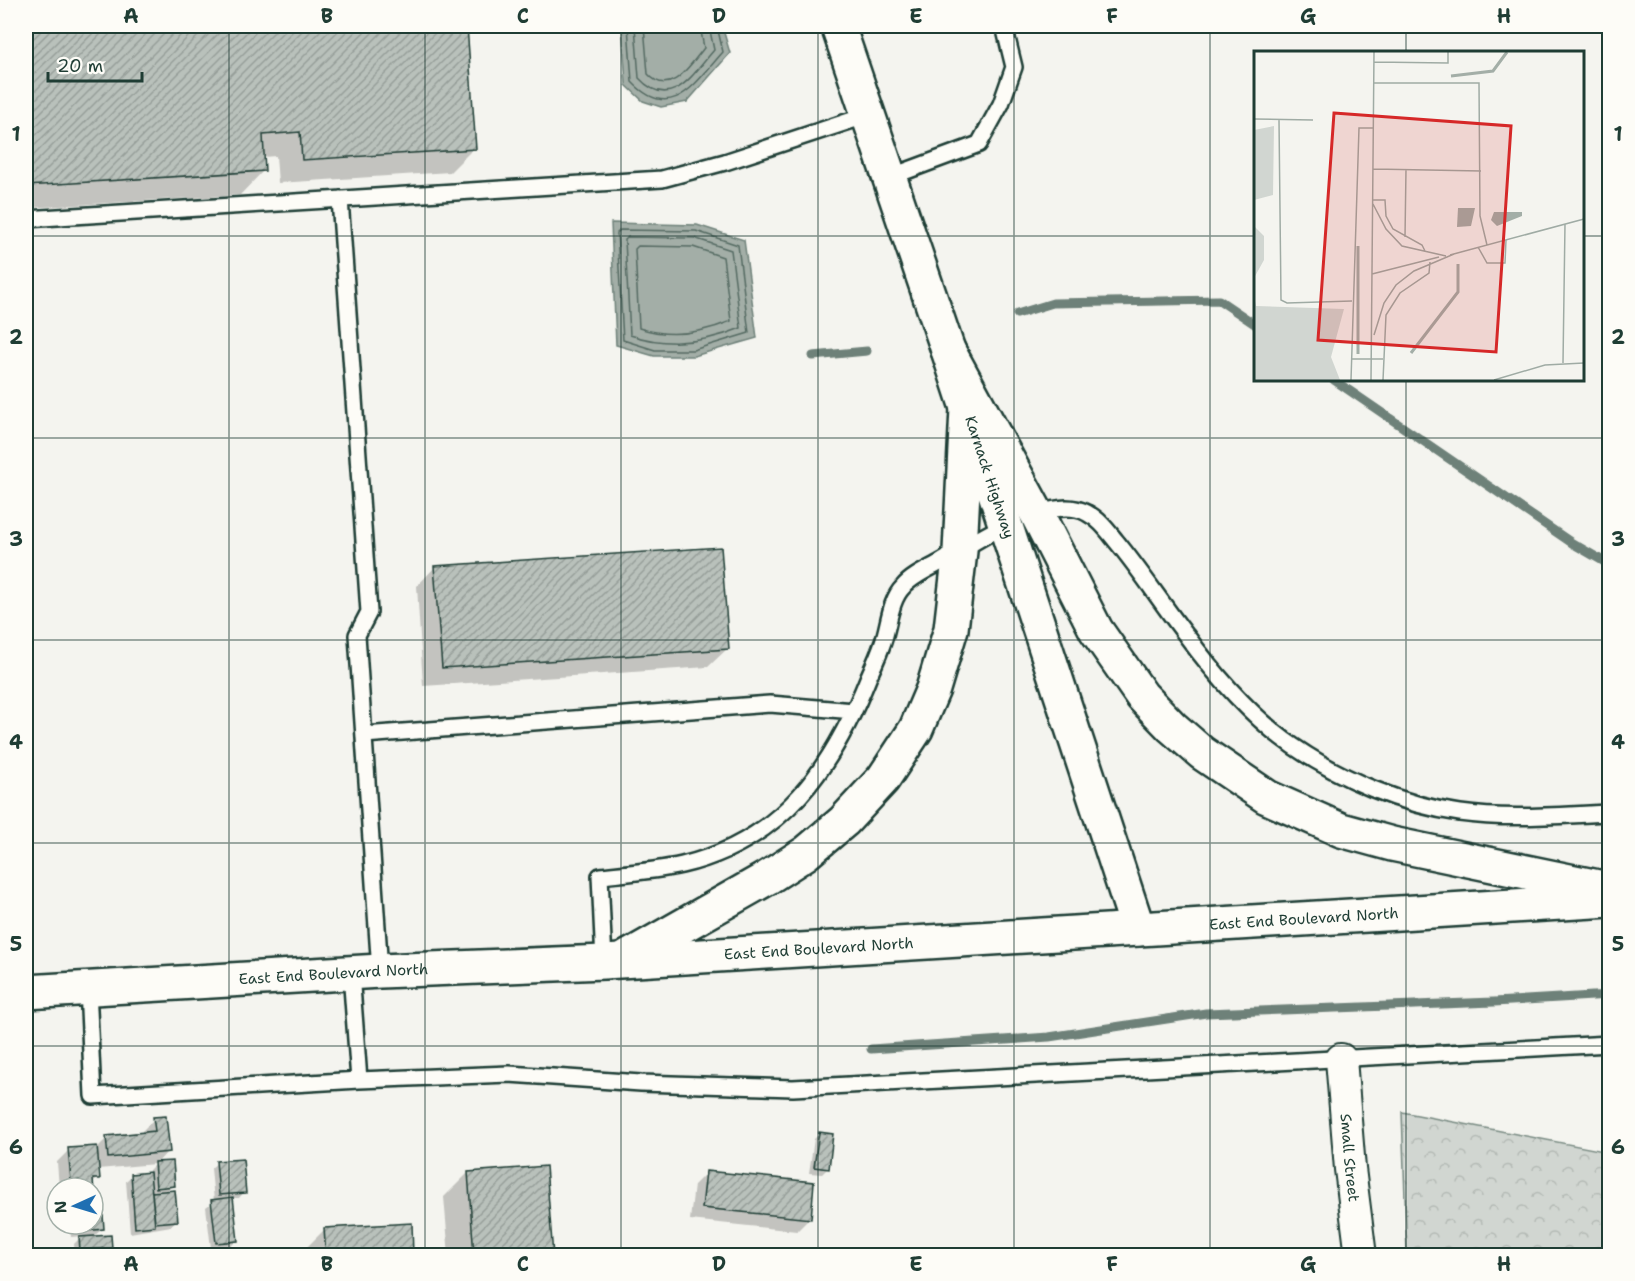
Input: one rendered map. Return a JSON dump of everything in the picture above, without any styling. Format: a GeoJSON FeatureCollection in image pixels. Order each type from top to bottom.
{"type":"FeatureCollection","features":[{"type":"Feature","properties":{"kind":"main road","name":"Karnack Highway"},"geometry":{"type":"LineString","coordinates":[[838,26],[1006,525],[1137,929]]}},
{"type":"Feature","properties":{"kind":"main road"},"geometry":{"type":"LineString","coordinates":[[948,350],[1037,513],[1096,630],[1142,696],[1172,727],[1202,753],[1267,797],[1341,830],[1392,844],[1610,889]]}},
{"type":"Feature","properties":{"kind":"main road"},"geometry":{"type":"LineString","coordinates":[[613,961],[767,878],[806,853],[844,821],[883,779],[916,729],[933,689],[951,629],[960,551],[967,408]]}},
{"type":"Feature","properties":{"kind":"main road","name":"East End Boulevard North"},"geometry":{"type":"LineString","coordinates":[[26,992],[365,972],[613,961],[1610,900]]}},
{"type":"Feature","properties":{"kind":"street","name":"Small Street"},"geometry":{"type":"LineString","coordinates":[[1341,1059],[1350,1169],[1361,1256]]}},
{"type":"Feature","properties":{"kind":"lane"},"geometry":{"type":"LineString","coordinates":[[890,177],[979,144],[1001,104],[1014,67],[1004,26]]}},
{"type":"Feature","properties":{"kind":"lane"},"geometry":{"type":"LineString","coordinates":[[26,219],[662,179],[725,162],[868,115]]}},
{"type":"Feature","properties":{"kind":"lane"},"geometry":{"type":"LineString","coordinates":[[340,199],[369,612],[357,635],[364,735],[365,972],[359,1080]]}},
{"type":"Feature","properties":{"kind":"lane"},"geometry":{"type":"LineString","coordinates":[[613,961],[600,876],[651,871],[714,855],[734,846],[770,824],[799,798],[824,765],[854,711],[884,641],[894,604],[902,587],[1006,525],[1056,508],[1073,508],[1097,519],[1134,563],[1219,677],[1266,724],[1293,746],[1334,770],[1381,792],[1423,806],[1461,813],[1540,816],[1610,813]]}},
{"type":"Feature","properties":{"kind":"lane"},"geometry":{"type":"LineString","coordinates":[[364,735],[770,704],[854,711]]}},
{"type":"Feature","properties":{"kind":"lane"},"geometry":{"type":"LineString","coordinates":[[88,988],[93,1096],[359,1080],[509,1074],[641,1083],[793,1088],[1610,1044]]}},
{"type":"Feature","properties":{"kind":"green space"},"geometry":{"type":"Polygon","coordinates":[[[1402,1112],[1609,1152],[1609,1255],[1407,1255],[1402,1112]]]}},
{"type":"Feature","properties":{"kind":"water"},"geometry":{"type":"Polygon","coordinates":[[[622,26],[722,26],[730,53],[687,102],[661,107],[643,101],[626,85],[622,26]]]}},
{"type":"Feature","properties":{"kind":"water"},"geometry":{"type":"Polygon","coordinates":[[[611,223],[697,225],[744,240],[757,338],[694,356],[654,356],[616,345],[611,223]]]}},
{"type":"Feature","properties":{"kind":"building"},"geometry":{"type":"Polygon","coordinates":[[[26,26],[467,26],[476,149],[302,160],[300,132],[263,135],[265,171],[26,186],[26,26]]]}},
{"type":"Feature","properties":{"kind":"building"},"geometry":{"type":"Polygon","coordinates":[[[721,547],[729,649],[442,668],[434,566],[721,547]]]}},
{"type":"Feature","properties":{"kind":"building"},"geometry":{"type":"Polygon","coordinates":[[[166,1116],[170,1152],[108,1158],[106,1136],[155,1131],[153,1117],[166,1116]]]}},
{"type":"Feature","properties":{"kind":"building"},"geometry":{"type":"Polygon","coordinates":[[[819,1132],[833,1134],[829,1169],[814,1167],[819,1132]]]}},
{"type":"Feature","properties":{"kind":"building"},"geometry":{"type":"Polygon","coordinates":[[[97,1146],[100,1176],[71,1176],[68,1148],[97,1146]]]}},
{"type":"Feature","properties":{"kind":"building"},"geometry":{"type":"Polygon","coordinates":[[[243,1159],[246,1193],[219,1195],[216,1161],[243,1159]]]}},
{"type":"Feature","properties":{"kind":"building"},"geometry":{"type":"Polygon","coordinates":[[[173,1161],[175,1186],[156,1188],[154,1162],[173,1161]]]}},
{"type":"Feature","properties":{"kind":"building"},"geometry":{"type":"Polygon","coordinates":[[[546,1166],[553,1256],[474,1256],[468,1172],[546,1166]]]}},
{"type":"Feature","properties":{"kind":"building"},"geometry":{"type":"Polygon","coordinates":[[[706,1171],[814,1182],[811,1219],[702,1208],[706,1171]]]}},
{"type":"Feature","properties":{"kind":"building"},"geometry":{"type":"Polygon","coordinates":[[[150,1172],[155,1226],[135,1228],[131,1174],[150,1172]]]}},
{"type":"Feature","properties":{"kind":"building"},"geometry":{"type":"Polygon","coordinates":[[[175,1190],[178,1221],[155,1223],[152,1192],[175,1190]]]}},
{"type":"Feature","properties":{"kind":"building"},"geometry":{"type":"Polygon","coordinates":[[[233,1197],[238,1241],[216,1243],[211,1200],[233,1197]]]}},
{"type":"Feature","properties":{"kind":"building"},"geometry":{"type":"Polygon","coordinates":[[[412,1223],[413,1256],[326,1256],[324,1228],[412,1223]]]}},
{"type":"Feature","properties":{"kind":"building"},"geometry":{"type":"Polygon","coordinates":[[[111,1235],[112,1248],[80,1250],[79,1237],[111,1235]]]}},
{"type":"Feature","properties":{"kind":"waterway"},"geometry":{"type":"LineString","coordinates":[[1017,314],[1053,303],[1219,300],[1254,324]]}},
{"type":"Feature","properties":{"kind":"waterway"},"geometry":{"type":"LineString","coordinates":[[813,356],[867,351]]}},
{"type":"Feature","properties":{"kind":"waterway"},"geometry":{"type":"LineString","coordinates":[[1335,381],[1572,543],[1610,565]]}},
{"type":"Feature","properties":{"kind":"waterway"},"geometry":{"type":"LineString","coordinates":[[871,1049],[1049,1037],[1206,1013],[1494,1002],[1610,995]]}}]}
